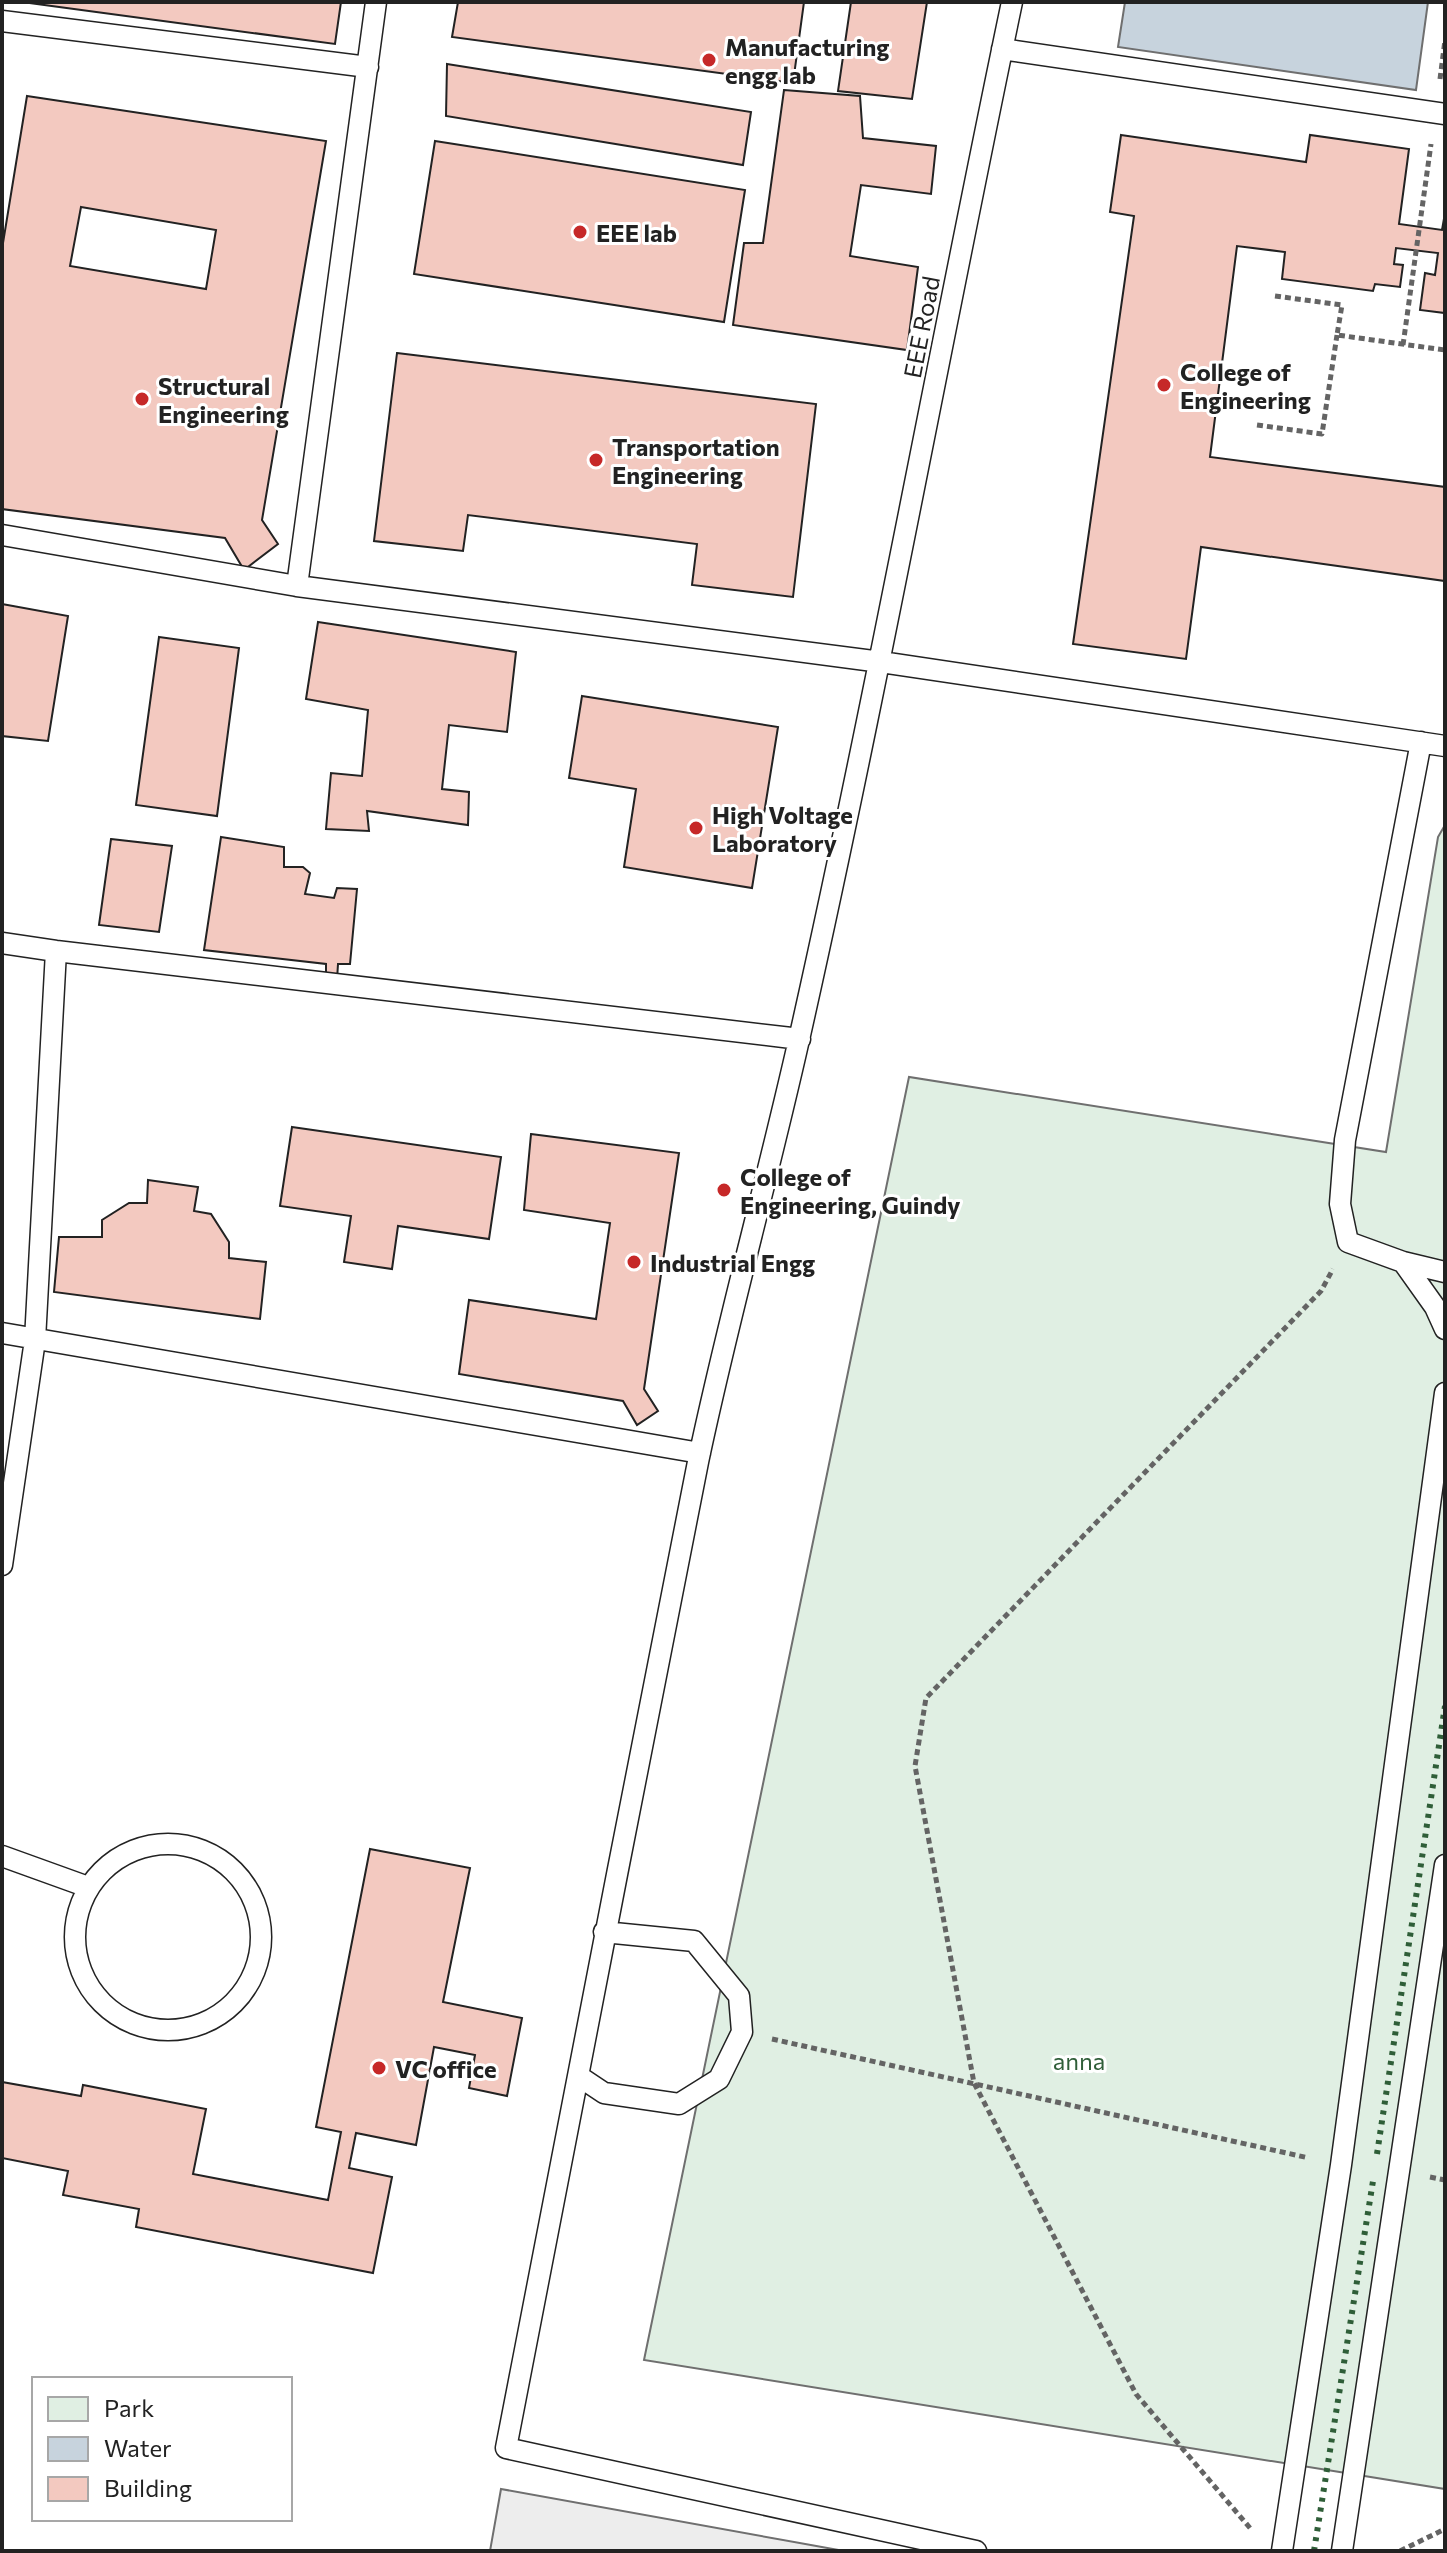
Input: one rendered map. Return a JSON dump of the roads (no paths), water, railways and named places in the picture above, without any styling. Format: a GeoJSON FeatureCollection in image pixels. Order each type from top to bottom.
{"type":"FeatureCollection","features":[{"type":"Feature","properties":{"kind":"lane"},"geometry":{"type":"LineString","coordinates":[[297,586],[376,2]]}},
{"type":"Feature","properties":{"kind":"lane","name":"EEE Road"},"geometry":{"type":"LineString","coordinates":[[604,1932],[700,1453],[800,1039],[881,662],[1012,2]]}},
{"type":"Feature","properties":{"kind":"lane"},"geometry":{"type":"LineString","coordinates":[[2,21],[368,67]]}},
{"type":"Feature","properties":{"kind":"lane"},"geometry":{"type":"LineString","coordinates":[[1002,49],[1440,113]]}},
{"type":"Feature","properties":{"kind":"lane"},"geometry":{"type":"LineString","coordinates":[[2,535],[297,586],[881,662],[1445,746]]}},
{"type":"Feature","properties":{"kind":"lane"},"geometry":{"type":"LineString","coordinates":[[1421,742],[1345,1140],[1340,1204],[1348,1242],[1403,1262],[1445,1272]]}},
{"type":"Feature","properties":{"kind":"lane"},"geometry":{"type":"LineString","coordinates":[[2,943],[800,1039]]}},
{"type":"Feature","properties":{"kind":"lane"},"geometry":{"type":"LineString","coordinates":[[2,1565],[35,1340],[56,951]]}},
{"type":"Feature","properties":{"kind":"lane"},"geometry":{"type":"LineString","coordinates":[[1403,1262],[1435,1307],[1445,1329]]}},
{"type":"Feature","properties":{"kind":"lane"},"geometry":{"type":"LineString","coordinates":[[2,1333],[700,1453]]}},
{"type":"Feature","properties":{"kind":"lane"},"geometry":{"type":"LineString","coordinates":[[1282,2551],[1341,2165],[1445,1393]]}},
{"type":"Feature","properties":{"kind":"lane"},"geometry":{"type":"LineString","coordinates":[[175,1843],[211,1853],[237,1872],[256,1902],[262,1949],[253,1980],[241,1998],[216,2019],[181,2031],[148,2029],[108,2010],[86,1985],[75,1956],[75,1923],[88,1887],[110,1863],[142,1847],[175,1843]]}},
{"type":"Feature","properties":{"kind":"lane"},"geometry":{"type":"LineString","coordinates":[[2,1856],[88,1887]]}},
{"type":"Feature","properties":{"kind":"lane"},"geometry":{"type":"LineString","coordinates":[[1342,2551],[1445,1865]]}},
{"type":"Feature","properties":{"kind":"lane"},"geometry":{"type":"LineString","coordinates":[[580,2077],[604,2093],[679,2104],[719,2079],[742,2032],[739,1996],[694,1941],[604,1932],[580,2077],[506,2448],[976,2551]]}},
{"type":"Feature","properties":{"kind":"water"},"geometry":{"type":"Polygon","coordinates":[[[1125,2],[1428,2],[1416,90],[1118,47],[1125,2]]]}},
{"type":"Feature","properties":{"kind":"place","name":"Manufacturing engg lab"},"geometry":{"type":"Point","coordinates":[709,60]}},
{"type":"Feature","properties":{"kind":"place","name":"EEE lab"},"geometry":{"type":"Point","coordinates":[580,232]}},
{"type":"Feature","properties":{"kind":"place","name":"College of Engineering"},"geometry":{"type":"Point","coordinates":[1164,385]}},
{"type":"Feature","properties":{"kind":"place","name":"Structural Engineering"},"geometry":{"type":"Point","coordinates":[142,399]}},
{"type":"Feature","properties":{"kind":"place","name":"Transportation Engineering"},"geometry":{"type":"Point","coordinates":[596,460]}},
{"type":"Feature","properties":{"kind":"place","name":"High Voltage Laboratory"},"geometry":{"type":"Point","coordinates":[696,828]}},
{"type":"Feature","properties":{"kind":"place","name":"College of Engineering, Guindy"},"geometry":{"type":"Point","coordinates":[724,1190]}},
{"type":"Feature","properties":{"kind":"place","name":"Industrial Engg"},"geometry":{"type":"Point","coordinates":[634,1262]}},
{"type":"Feature","properties":{"kind":"place","name":"VC office"},"geometry":{"type":"Point","coordinates":[379,2068]}},
{"type":"Feature","properties":{"kind":"park label","name":"anna"},"geometry":{"type":"Point","coordinates":[1079,2060]}}]}
